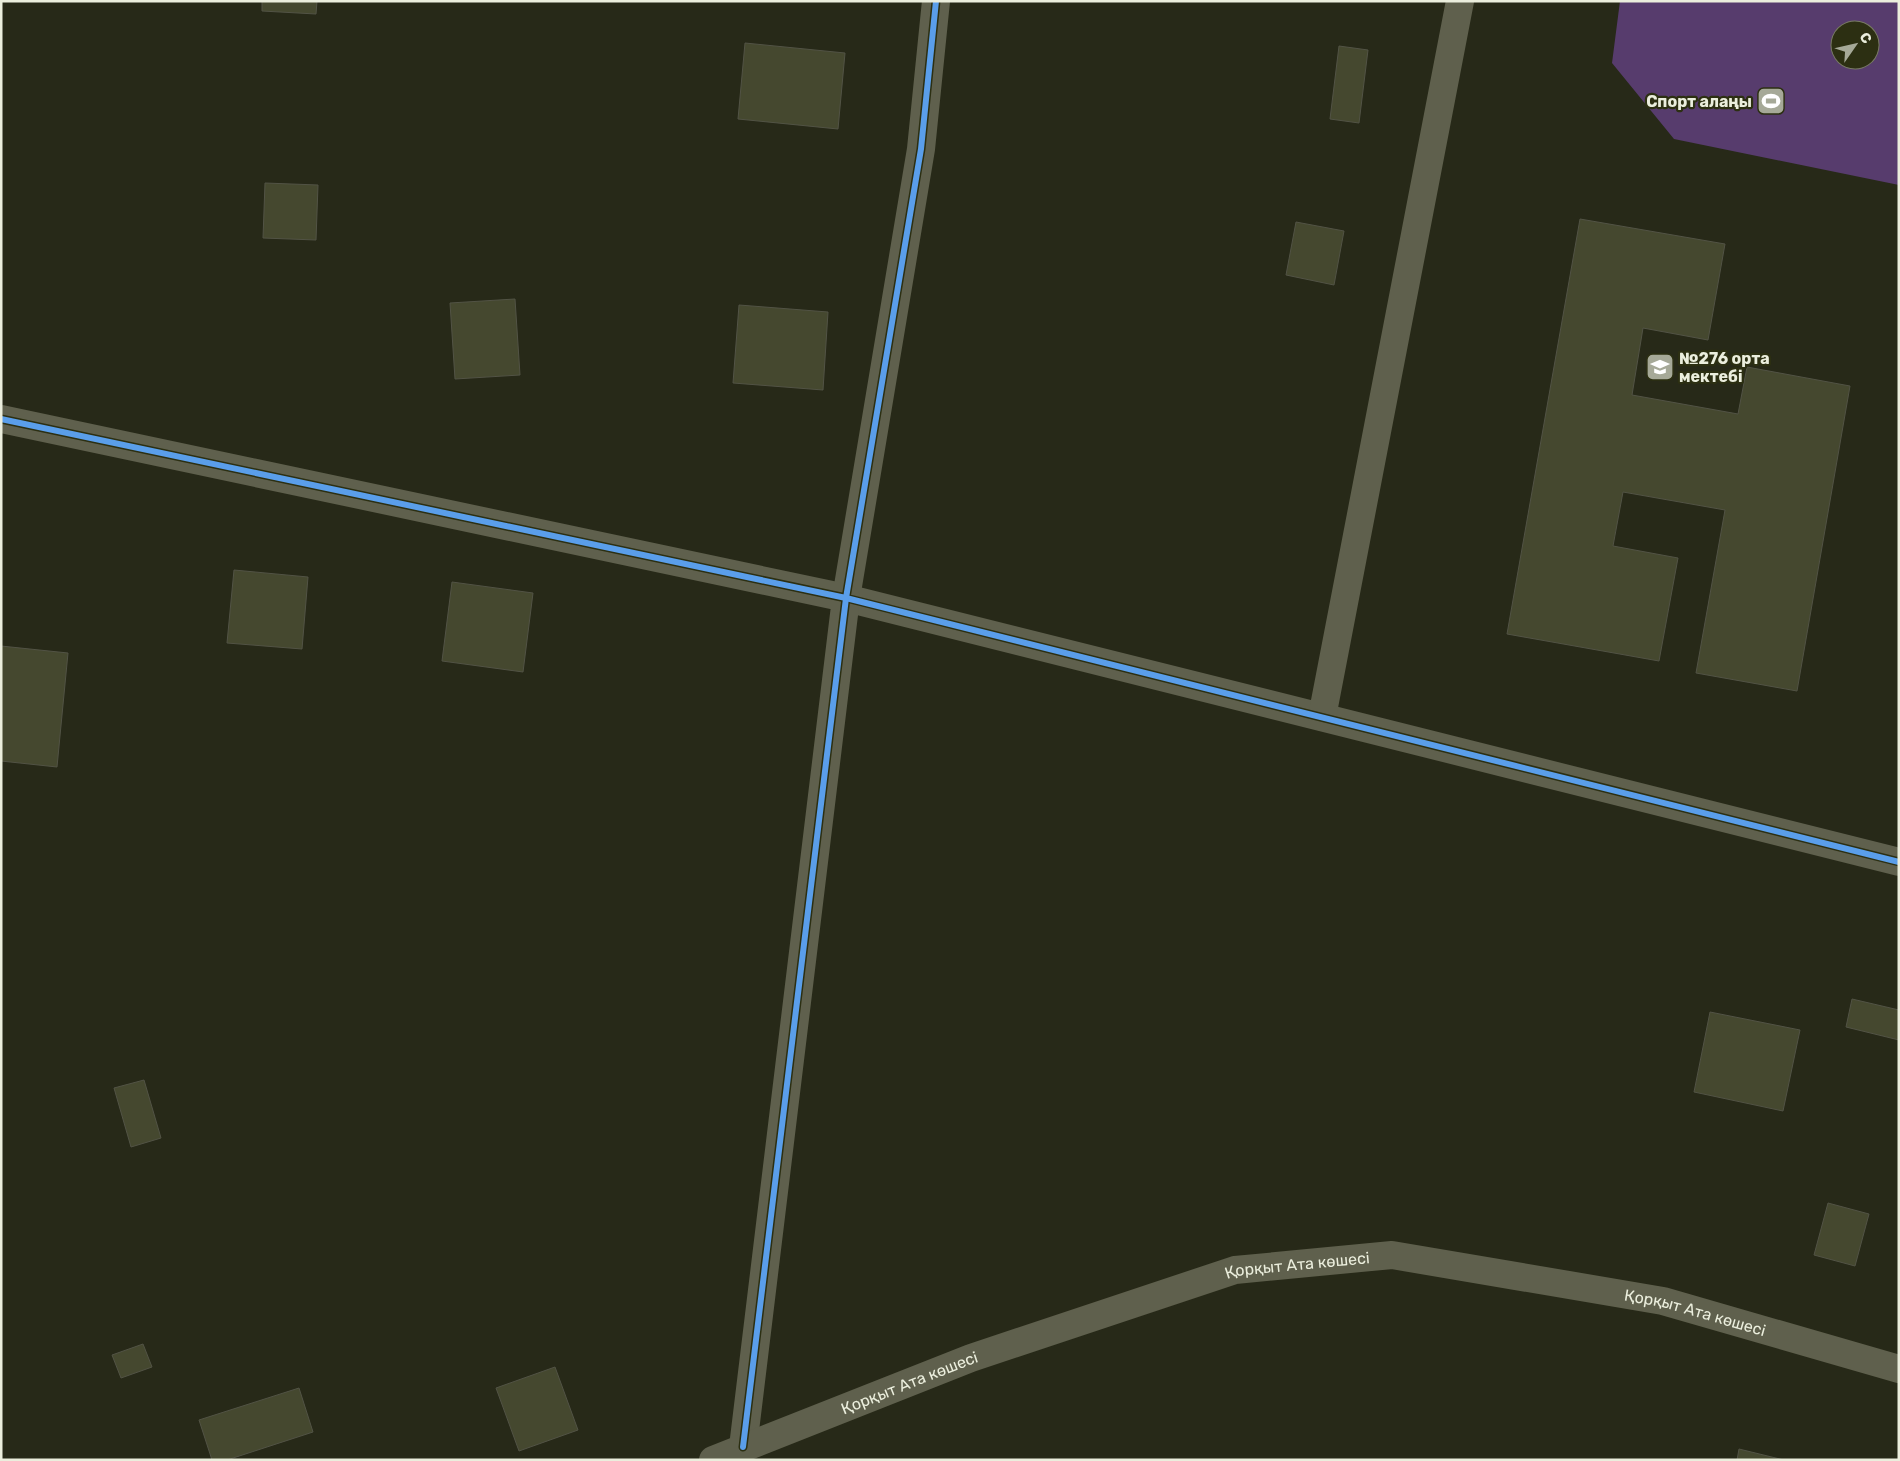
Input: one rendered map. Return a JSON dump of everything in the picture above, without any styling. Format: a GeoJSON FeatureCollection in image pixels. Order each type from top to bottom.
{"type":"FeatureCollection","features":[{"type":"Feature","properties":{"kind":"street"},"geometry":{"type":"LineString","coordinates":[[743,1447],[846,598],[921,149],[936,1]]}},
{"type":"Feature","properties":{"kind":"street"},"geometry":{"type":"LineString","coordinates":[[1322,717],[1460,1]]}},
{"type":"Feature","properties":{"kind":"street"},"geometry":{"type":"LineString","coordinates":[[1,419],[846,598],[1899,862]]}},
{"type":"Feature","properties":{"kind":"street","name":"Қорқыт Ата көшесі"},"geometry":{"type":"LineString","coordinates":[[713,1460],[971,1358],[1235,1270],[1392,1255],[1663,1301],[1899,1369]]}},
{"type":"Feature","properties":{"kind":"shaded area","name":"Спорт алаңы"},"geometry":{"type":"Polygon","coordinates":[[[1620,1],[1899,1],[1899,185],[1674,139],[1612,63],[1620,1]]]}},
{"type":"Feature","properties":{"kind":"building"},"geometry":{"type":"Polygon","coordinates":[[[262,1],[317,1],[316,14],[262,11],[262,1]]]}},
{"type":"Feature","properties":{"kind":"building"},"geometry":{"type":"Polygon","coordinates":[[[745,43],[845,53],[838,129],[738,119],[745,43]]]}},
{"type":"Feature","properties":{"kind":"building"},"geometry":{"type":"Polygon","coordinates":[[[1339,46],[1368,50],[1359,123],[1330,119],[1339,46]]]}},
{"type":"Feature","properties":{"kind":"building"},"geometry":{"type":"Polygon","coordinates":[[[265,183],[318,185],[316,240],[263,238],[265,183]]]}},
{"type":"Feature","properties":{"kind":"building","name":"№276 орта мектебі"},"geometry":{"type":"Polygon","coordinates":[[[1580,219],[1725,244],[1708,340],[1643,328],[1632,395],[1738,414],[1747,367],[1850,386],[1797,691],[1696,673],[1725,510],[1623,492],[1613,546],[1678,558],[1659,661],[1507,634],[1580,219]]]}},
{"type":"Feature","properties":{"kind":"building"},"geometry":{"type":"Polygon","coordinates":[[[1296,222],[1344,231],[1334,285],[1286,275],[1296,222]]]}},
{"type":"Feature","properties":{"kind":"building"},"geometry":{"type":"Polygon","coordinates":[[[515,299],[520,375],[455,379],[450,303],[515,299]]]}},
{"type":"Feature","properties":{"kind":"building"},"geometry":{"type":"Polygon","coordinates":[[[739,305],[828,312],[823,390],[733,383],[739,305]]]}},
{"type":"Feature","properties":{"kind":"building"},"geometry":{"type":"Polygon","coordinates":[[[234,570],[308,577],[302,649],[227,643],[234,570]]]}},
{"type":"Feature","properties":{"kind":"building"},"geometry":{"type":"Polygon","coordinates":[[[452,582],[533,593],[523,672],[442,661],[452,582]]]}},
{"type":"Feature","properties":{"kind":"building"},"geometry":{"type":"Polygon","coordinates":[[[1,646],[68,653],[57,767],[1,761],[1,646]]]}},
{"type":"Feature","properties":{"kind":"building"},"geometry":{"type":"Polygon","coordinates":[[[1852,999],[1899,1010],[1899,1040],[1846,1027],[1852,999]]]}},
{"type":"Feature","properties":{"kind":"building"},"geometry":{"type":"Polygon","coordinates":[[[1710,1012],[1800,1030],[1783,1111],[1694,1092],[1710,1012]]]}},
{"type":"Feature","properties":{"kind":"building"},"geometry":{"type":"Polygon","coordinates":[[[144,1080],[161,1138],[131,1147],[114,1088],[144,1080]]]}},
{"type":"Feature","properties":{"kind":"building"},"geometry":{"type":"Polygon","coordinates":[[[1828,1203],[1869,1214],[1855,1266],[1814,1255],[1828,1203]]]}},
{"type":"Feature","properties":{"kind":"building"},"geometry":{"type":"Polygon","coordinates":[[[143,1344],[152,1367],[121,1378],[112,1355],[143,1344]]]}},
{"type":"Feature","properties":{"kind":"building"},"geometry":{"type":"Polygon","coordinates":[[[555,1367],[578,1430],[519,1451],[496,1388],[555,1367]]]}},
{"type":"Feature","properties":{"kind":"building"},"geometry":{"type":"Polygon","coordinates":[[[299,1388],[313,1432],[227,1460],[212,1460],[199,1420],[299,1388]]]}},
{"type":"Feature","properties":{"kind":"building"},"geometry":{"type":"Polygon","coordinates":[[[1739,1449],[1784,1460],[1737,1460],[1739,1449]]]}},
{"type":"Feature","properties":{"kind":"cycle path"},"geometry":{"type":"LineString","coordinates":[[936,1],[921,149],[846,598],[1899,862]]}},
{"type":"Feature","properties":{"kind":"cycle path"},"geometry":{"type":"LineString","coordinates":[[1,419],[846,598],[743,1447]]}},
{"type":"Feature","properties":{"kind":"place","name":"Спорт алаңы"},"geometry":{"type":"Point","coordinates":[1771,101]}},
{"type":"Feature","properties":{"kind":"place","name":"№276 орта мектебі"},"geometry":{"type":"Point","coordinates":[1660,367]}}]}
